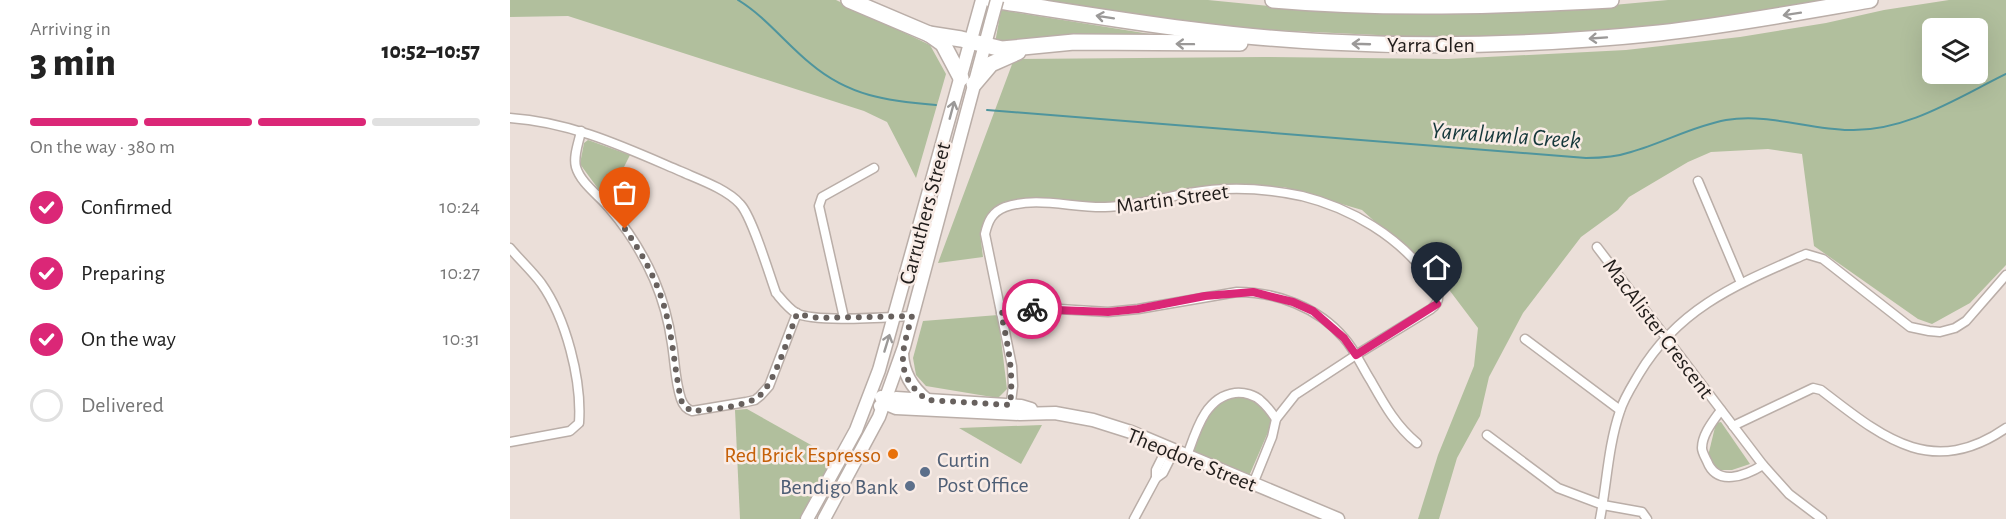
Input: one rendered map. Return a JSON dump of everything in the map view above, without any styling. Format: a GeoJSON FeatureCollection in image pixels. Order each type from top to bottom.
{"type":"FeatureCollection","features":[{"type":"Feature","properties":{"kind":"highway"},"geometry":{"type":"LineString","coordinates":[[849,0],[929,34],[1002,49],[1074,42],[1212,44],[1327,42]]}},
{"type":"Feature","properties":{"kind":"highway","name":"Yarra Glen"},"geometry":{"type":"LineString","coordinates":[[992,0],[1178,29],[1327,42],[1406,45],[1489,44],[1614,37],[1732,24],[1870,0]]}},
{"type":"Feature","properties":{"kind":"highway","name":"Yarra Glen"},"geometry":{"type":"LineString","coordinates":[[1273,0],[1346,5],[1445,7],[1611,0]]}},
{"type":"Feature","properties":{"kind":"highway"},"geometry":{"type":"LineString","coordinates":[[1406,0],[1580,0]]}},
{"type":"Feature","properties":{"kind":"highway"},"geometry":{"type":"LineString","coordinates":[[929,34],[943,44],[967,81],[1004,57],[1035,46]]}},
{"type":"Feature","properties":{"kind":"main road","name":"Carruthers Street"},"geometry":{"type":"LineString","coordinates":[[807,519],[856,430],[879,370],[967,81],[977,44],[977,20],[982,0]]}},
{"type":"Feature","properties":{"kind":"main road","name":"Carruthers Street"},"geometry":{"type":"LineString","coordinates":[[977,44],[991,22],[997,0]]}},
{"type":"Feature","properties":{"kind":"main road","name":"Carruthers Street"},"geometry":{"type":"LineString","coordinates":[[824,519],[879,417],[904,347],[967,81]]}},
{"type":"Feature","properties":{"kind":"main road"},"geometry":{"type":"LineString","coordinates":[[904,347],[902,355],[905,373],[914,388],[927,400]]}},
{"type":"Feature","properties":{"kind":"main road"},"geometry":{"type":"LineString","coordinates":[[856,430],[873,410],[884,403],[877,390],[879,370]]}},
{"type":"Feature","properties":{"kind":"main road","name":"Theodore Street"},"geometry":{"type":"LineString","coordinates":[[884,403],[896,398],[1010,410]]}},
{"type":"Feature","properties":{"kind":"main road","name":"Theodore Street"},"geometry":{"type":"LineString","coordinates":[[884,403],[896,408],[1010,410],[1042,412],[1093,420],[1131,432],[1338,519]]}},
{"type":"Feature","properties":{"kind":"street"},"geometry":{"type":"LineString","coordinates":[[510,118],[563,125],[619,145],[705,183],[741,204],[748,216],[776,293],[797,314],[818,318],[912,316]]}},
{"type":"Feature","properties":{"kind":"street"},"geometry":{"type":"LineString","coordinates":[[581,131],[575,156],[576,166],[589,187],[625,229],[642,254],[654,280],[666,311],[681,400],[688,409],[692,411],[710,409],[755,400],[760,396],[768,386],[797,314]]}},
{"type":"Feature","properties":{"kind":"street"},"geometry":{"type":"LineString","coordinates":[[844,318],[819,201],[822,197],[874,168]]}},
{"type":"Feature","properties":{"kind":"street"},"geometry":{"type":"LineString","coordinates":[[1698,181],[1740,283]]}},
{"type":"Feature","properties":{"kind":"street","name":"Martin Street"},"geometry":{"type":"LineString","coordinates":[[1010,410],[1013,386],[1012,366],[985,234],[988,221],[996,211],[1007,206],[1035,203],[1102,207],[1128,206],[1223,189],[1277,191],[1340,208],[1384,234],[1406,252],[1438,290],[1437,304],[1356,355]]}},
{"type":"Feature","properties":{"kind":"street","name":"MacAlister Crescent"},"geometry":{"type":"LineString","coordinates":[[1597,247],[1763,465],[1789,494],[1822,519]]}},
{"type":"Feature","properties":{"kind":"street"},"geometry":{"type":"LineString","coordinates":[[510,248],[541,284],[558,316],[571,351],[580,409],[579,423],[570,431],[510,442]]}},
{"type":"Feature","properties":{"kind":"street"},"geometry":{"type":"LineString","coordinates":[[1600,519],[1609,457],[1620,410],[1648,359],[1683,320],[1700,307],[1740,283],[1806,254],[1814,255],[1822,260],[1910,327],[1940,332],[1955,328],[1966,321],[2006,275]]}},
{"type":"Feature","properties":{"kind":"street"},"geometry":{"type":"LineString","coordinates":[[1001,313],[1042,308],[1108,312],[1138,309],[1205,296],[1253,292],[1293,302],[1313,311],[1344,338],[1388,412],[1402,431],[1418,443]]}},
{"type":"Feature","properties":{"kind":"street"},"geometry":{"type":"LineString","coordinates":[[1525,339],[1620,410]]}},
{"type":"Feature","properties":{"kind":"street"},"geometry":{"type":"LineString","coordinates":[[1253,484],[1272,437],[1276,419],[1295,395],[1356,355]]}},
{"type":"Feature","properties":{"kind":"street"},"geometry":{"type":"LineString","coordinates":[[1733,426],[1813,388],[1821,390],[1884,436],[1920,450],[1966,448],[1981,443],[2006,428]]}},
{"type":"Feature","properties":{"kind":"street"},"geometry":{"type":"LineString","coordinates":[[1187,456],[1207,411],[1215,399],[1226,394],[1240,393],[1261,400],[1276,419]]}},
{"type":"Feature","properties":{"kind":"street","name":"MacAlister Crescent"},"geometry":{"type":"LineString","coordinates":[[1721,410],[1706,432],[1702,448],[1711,470],[1720,476],[1732,477],[1751,472],[1763,465]]}},
{"type":"Feature","properties":{"kind":"street"},"geometry":{"type":"LineString","coordinates":[[1486,435],[1558,488],[1603,505],[1642,512],[1647,519]]}},
{"type":"Feature","properties":{"kind":"street"},"geometry":{"type":"LineString","coordinates":[[1134,519],[1156,478],[1163,473],[1171,449]]}},
{"type":"Feature","properties":{"kind":"green space"},"geometry":{"type":"Polygon","coordinates":[[[510,0],[836,0],[930,45],[946,74],[916,178],[887,122],[864,111],[568,16],[510,17],[510,0]]]}},
{"type":"Feature","properties":{"kind":"green space"},"geometry":{"type":"Polygon","coordinates":[[[1041,0],[1208,0],[1269,6],[1591,7],[1668,0],[1850,0],[1713,22],[1484,40],[1268,30],[1163,19],[1041,0]]]}},
{"type":"Feature","properties":{"kind":"green space"},"geometry":{"type":"Polygon","coordinates":[[[1949,0],[2006,0],[2006,265],[1970,303],[1932,324],[1918,319],[1814,246],[1802,154],[1768,149],[1711,152],[1688,162],[1629,197],[1618,210],[1581,237],[1523,313],[1489,377],[1480,416],[1457,458],[1439,519],[1418,519],[1438,455],[1474,366],[1478,328],[1447,287],[1362,210],[1284,187],[1218,186],[1101,204],[1006,201],[989,214],[980,233],[983,257],[938,263],[1014,59],[1263,57],[1448,59],[1626,50],[1740,37],[1826,23],[1884,10],[1949,0]]]}},
{"type":"Feature","properties":{"kind":"green space"},"geometry":{"type":"Polygon","coordinates":[[[1001,10],[1150,34],[1170,37],[995,43],[1001,10]]]}},
{"type":"Feature","properties":{"kind":"green space"},"geometry":{"type":"Polygon","coordinates":[[[588,140],[630,155],[607,201],[580,164],[584,143],[588,140]]]}},
{"type":"Feature","properties":{"kind":"green space"},"geometry":{"type":"Polygon","coordinates":[[[998,315],[1007,389],[998,398],[926,386],[916,375],[913,358],[923,321],[998,315]]]}},
{"type":"Feature","properties":{"kind":"green space"},"geometry":{"type":"Polygon","coordinates":[[[1240,396],[1258,402],[1275,416],[1249,476],[1191,453],[1210,412],[1218,402],[1240,396]]]}},
{"type":"Feature","properties":{"kind":"green space"},"geometry":{"type":"Polygon","coordinates":[[[747,409],[836,459],[802,519],[740,519],[735,410],[747,409]]]}},
{"type":"Feature","properties":{"kind":"green space"},"geometry":{"type":"Polygon","coordinates":[[[1721,422],[1750,464],[1732,470],[1717,470],[1708,456],[1716,423],[1721,422]]]}},
{"type":"Feature","properties":{"kind":"green space"},"geometry":{"type":"Polygon","coordinates":[[[1042,425],[1021,464],[959,428],[1042,425]]]}},
{"type":"Feature","properties":{"kind":"waterway","name":"Yarralumla Creek"},"geometry":{"type":"LineString","coordinates":[[738,0],[758,14],[811,64],[840,83],[854,90],[885,99],[936,105]]}},
{"type":"Feature","properties":{"kind":"waterway","name":"Yarralumla Creek"},"geometry":{"type":"LineString","coordinates":[[987,110],[1597,158],[1625,154],[1702,126],[1741,118],[1849,130],[1891,125],[1930,112],[2006,74]]}},
{"type":"Feature","properties":{"kind":"way so far"},"geometry":{"type":"LineString","coordinates":[[625,229],[642,254],[666,311],[681,400],[684,406],[692,411],[746,402],[760,396],[768,386],[797,314],[818,318],[912,316],[902,355],[905,373],[920,394],[927,400],[1010,405],[1013,386],[1012,366],[1001,313],[1032,309]]}},
{"type":"Feature","properties":{"kind":"place","name":"Red Brick Espresso"},"geometry":{"type":"Point","coordinates":[893,454]}},
{"type":"Feature","properties":{"kind":"place","name":"Curtin Post Office"},"geometry":{"type":"Point","coordinates":[925,472]}},
{"type":"Feature","properties":{"kind":"place","name":"Bendigo Bank"},"geometry":{"type":"Point","coordinates":[910,486]}},
{"type":"Feature","properties":{"kind":"route"},"geometry":{"type":"LineString","coordinates":[[1032,309],[1108,312],[1138,309],[1205,296],[1253,292],[1293,302],[1313,311],[1344,338],[1356,355],[1437,304]]}}]}
